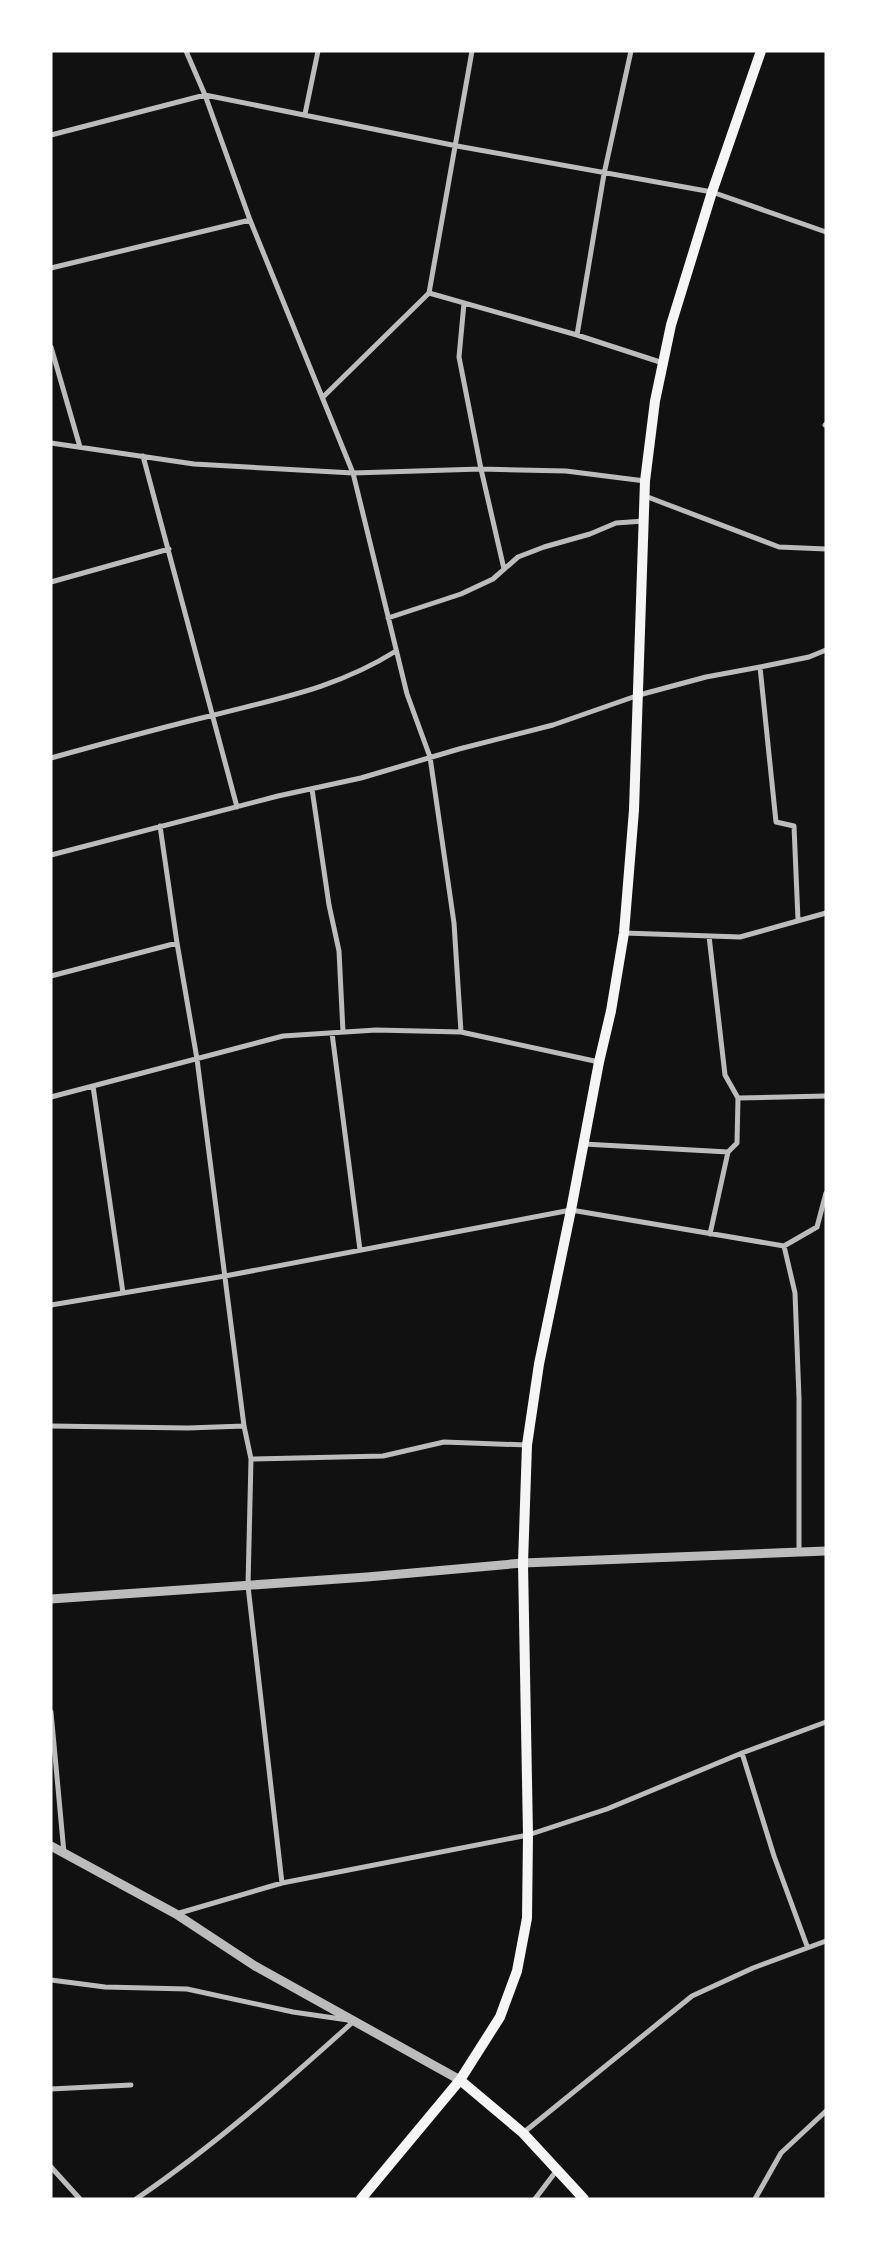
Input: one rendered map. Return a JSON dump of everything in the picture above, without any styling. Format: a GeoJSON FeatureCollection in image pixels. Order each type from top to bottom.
{"type":"FeatureCollection","features":[{"type":"Feature","properties":{"kind":"main road"},"geometry":{"type":"LineString","coordinates":[[361,2199],[460,2080],[500,2017],[517,1971],[527,1918],[528,1835],[523,1563],[527,1445],[539,1364],[599,1062],[611,1012],[624,933],[634,810],[645,481],[655,401],[671,325],[712,192],[761,51]]}},
{"type":"Feature","properties":{"kind":"main road"},"geometry":{"type":"LineString","coordinates":[[460,2080],[523,2133],[584,2199]]}},
{"type":"Feature","properties":{"kind":"street"},"geometry":{"type":"LineString","coordinates":[[186,51],[250,220],[353,473],[407,694],[430,757],[454,923],[461,1032]]}},
{"type":"Feature","properties":{"kind":"street"},"geometry":{"type":"LineString","coordinates":[[305,114],[318,51]]}},
{"type":"Feature","properties":{"kind":"street"},"geometry":{"type":"LineString","coordinates":[[323,397],[429,293],[457,146],[472,51]]}},
{"type":"Feature","properties":{"kind":"street"},"geometry":{"type":"LineString","coordinates":[[577,335],[604,174],[631,51]]}},
{"type":"Feature","properties":{"kind":"street"},"geometry":{"type":"LineString","coordinates":[[51,135],[204,95],[457,146],[712,192],[826,232]]}},
{"type":"Feature","properties":{"kind":"street"},"geometry":{"type":"LineString","coordinates":[[51,268],[250,220]]}},
{"type":"Feature","properties":{"kind":"street"},"geometry":{"type":"LineString","coordinates":[[429,293],[577,335],[663,363]]}},
{"type":"Feature","properties":{"kind":"street"},"geometry":{"type":"LineString","coordinates":[[464,303],[460,358],[481,470],[504,569]]}},
{"type":"Feature","properties":{"kind":"street"},"geometry":{"type":"LineString","coordinates":[[51,348],[80,447]]}},
{"type":"Feature","properties":{"kind":"street"},"geometry":{"type":"LineString","coordinates":[[51,443],[194,464],[353,473],[481,470],[566,471],[645,481]]}},
{"type":"Feature","properties":{"kind":"street"},"geometry":{"type":"LineString","coordinates":[[143,456],[237,806]]}},
{"type":"Feature","properties":{"kind":"street"},"geometry":{"type":"LineString","coordinates":[[645,496],[778,547],[826,549]]}},
{"type":"Feature","properties":{"kind":"street"},"geometry":{"type":"LineString","coordinates":[[388,618],[461,594],[493,579],[518,557],[544,547],[590,534],[616,523],[645,521]]}},
{"type":"Feature","properties":{"kind":"street"},"geometry":{"type":"LineString","coordinates":[[51,582],[169,549]]}},
{"type":"Feature","properties":{"kind":"street"},"geometry":{"type":"LineString","coordinates":[[51,855],[237,806],[361,778],[430,757],[553,725],[639,695],[706,677],[809,657],[826,650]]}},
{"type":"Feature","properties":{"kind":"street"},"geometry":{"type":"LineString","coordinates":[[51,758],[213,715],[295,696],[366,670],[396,651]]}},
{"type":"Feature","properties":{"kind":"street"},"geometry":{"type":"LineString","coordinates":[[760,668],[776,822],[794,826],[798,920]]}},
{"type":"Feature","properties":{"kind":"street"},"geometry":{"type":"LineString","coordinates":[[312,788],[328,905],[339,951],[343,1032]]}},
{"type":"Feature","properties":{"kind":"street"},"geometry":{"type":"LineString","coordinates":[[160,826],[176,943],[197,1059],[244,1426],[251,1458],[248,1586],[282,1883]]}},
{"type":"Feature","properties":{"kind":"street"},"geometry":{"type":"LineString","coordinates":[[624,933],[740,937],[826,913]]}},
{"type":"Feature","properties":{"kind":"street"},"geometry":{"type":"LineString","coordinates":[[709,936],[725,1075],[738,1098],[737,1143],[728,1152],[710,1234]]}},
{"type":"Feature","properties":{"kind":"street"},"geometry":{"type":"LineString","coordinates":[[51,976],[176,943]]}},
{"type":"Feature","properties":{"kind":"street"},"geometry":{"type":"LineString","coordinates":[[51,1097],[283,1036],[343,1032],[376,1030],[461,1032],[599,1062]]}},
{"type":"Feature","properties":{"kind":"street"},"geometry":{"type":"LineString","coordinates":[[332,1033],[360,1250]]}},
{"type":"Feature","properties":{"kind":"street"},"geometry":{"type":"LineString","coordinates":[[93,1086],[123,1293]]}},
{"type":"Feature","properties":{"kind":"street"},"geometry":{"type":"LineString","coordinates":[[738,1098],[826,1096]]}},
{"type":"Feature","properties":{"kind":"street"},"geometry":{"type":"LineString","coordinates":[[584,1144],[728,1152]]}},
{"type":"Feature","properties":{"kind":"street"},"geometry":{"type":"LineString","coordinates":[[51,1305],[225,1276],[571,1210],[784,1246],[817,1227],[826,1193]]}},
{"type":"Feature","properties":{"kind":"street"},"geometry":{"type":"LineString","coordinates":[[784,1246],[795,1293],[799,1398],[799,1552]]}},
{"type":"Feature","properties":{"kind":"street"},"geometry":{"type":"LineString","coordinates":[[51,1426],[188,1428],[244,1426]]}},
{"type":"Feature","properties":{"kind":"street"},"geometry":{"type":"LineString","coordinates":[[251,1458],[383,1456],[444,1442],[527,1445]]}},
{"type":"Feature","properties":{"kind":"street"},"geometry":{"type":"LineString","coordinates":[[51,1599],[248,1586],[523,1563],[826,1551]]}},
{"type":"Feature","properties":{"kind":"street"},"geometry":{"type":"LineString","coordinates":[[51,1712],[64,1855]]}},
{"type":"Feature","properties":{"kind":"street"},"geometry":{"type":"LineString","coordinates":[[176,1914],[282,1883],[528,1835],[607,1809],[742,1753],[826,1722]]}},
{"type":"Feature","properties":{"kind":"street"},"geometry":{"type":"LineString","coordinates":[[742,1753],[774,1856],[807,1946]]}},
{"type":"Feature","properties":{"kind":"street"},"geometry":{"type":"LineString","coordinates":[[51,1846],[64,1855],[176,1914],[255,1966],[460,2080]]}},
{"type":"Feature","properties":{"kind":"street"},"geometry":{"type":"LineString","coordinates":[[523,2133],[692,1996],[753,1968],[807,1946],[826,1941]]}},
{"type":"Feature","properties":{"kind":"street"},"geometry":{"type":"LineString","coordinates":[[51,1980],[105,1987],[187,1989],[293,2012],[354,2021]]}},
{"type":"Feature","properties":{"kind":"street"},"geometry":{"type":"LineString","coordinates":[[136,2199],[181,2168],[238,2124],[354,2021]]}},
{"type":"Feature","properties":{"kind":"street"},"geometry":{"type":"LineString","coordinates":[[51,2089],[131,2085]]}},
{"type":"Feature","properties":{"kind":"street"},"geometry":{"type":"LineString","coordinates":[[755,2199],[781,2153],[826,2111]]}},
{"type":"Feature","properties":{"kind":"street"},"geometry":{"type":"LineString","coordinates":[[51,2167],[80,2199]]}},
{"type":"Feature","properties":{"kind":"street"},"geometry":{"type":"LineString","coordinates":[[535,2199],[557,2170]]}}]}
